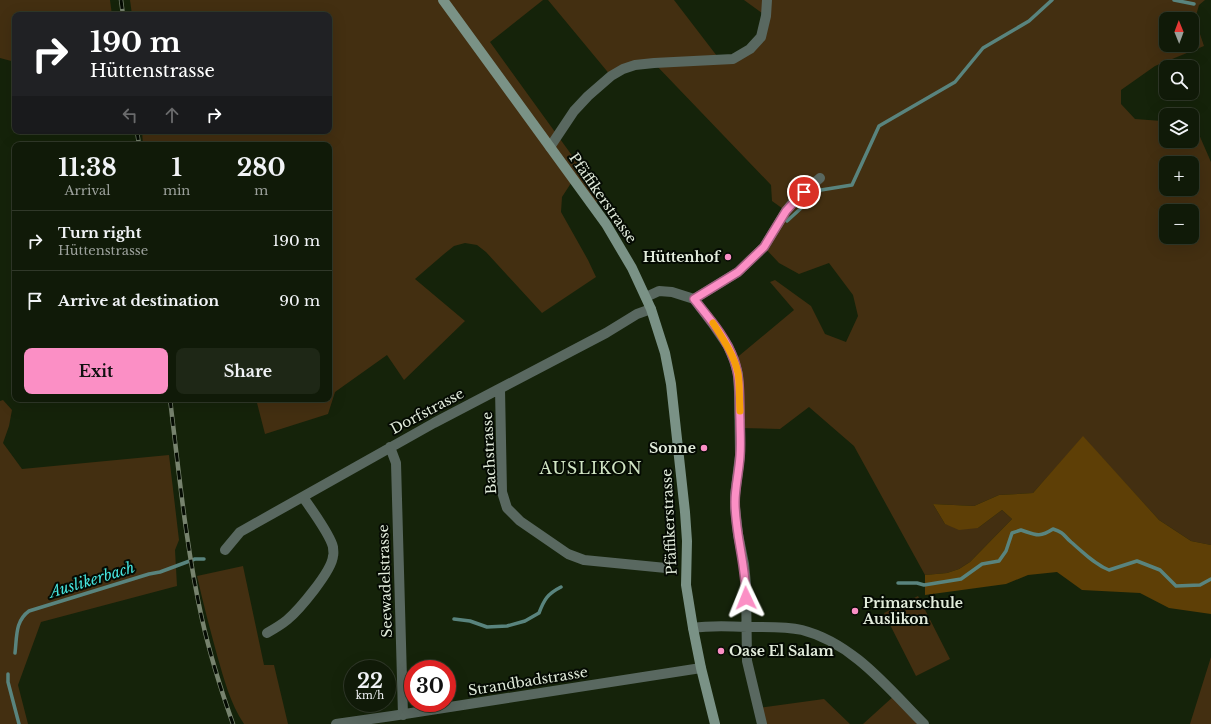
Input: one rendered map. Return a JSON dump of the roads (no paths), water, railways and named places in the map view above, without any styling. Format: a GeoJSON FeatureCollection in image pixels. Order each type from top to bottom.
{"type":"FeatureCollection","features":[{"type":"Feature","properties":{"kind":"main road","name":"Pfäffikerstrasse"},"geometry":{"type":"LineString","coordinates":[[444,0],[618,244],[632,268],[651,309],[665,353],[671,384],[685,512],[687,541],[686,585],[701,668],[714,724]]}},
{"type":"Feature","properties":{"kind":"street"},"geometry":{"type":"LineString","coordinates":[[550,147],[574,111],[588,96],[611,76],[623,69],[635,65],[654,63],[733,59],[750,49],[761,37],[766,16],[767,0]]}},
{"type":"Feature","properties":{"kind":"street"},"geometry":{"type":"LineString","coordinates":[[694,299],[738,272],[764,247],[786,211],[820,178]]}},
{"type":"Feature","properties":{"kind":"street"},"geometry":{"type":"LineString","coordinates":[[646,297],[659,291],[672,292],[694,299],[728,346],[738,374],[740,455],[735,500],[738,534],[745,578],[747,661],[762,724]]}},
{"type":"Feature","properties":{"kind":"street","name":"Dorfstrasse"},"geometry":{"type":"LineString","coordinates":[[225,550],[240,532],[390,447],[606,333],[637,314],[651,309]]}},
{"type":"Feature","properties":{"kind":"street","name":"Bachstrasse"},"geometry":{"type":"LineString","coordinates":[[500,389],[502,492],[507,508],[520,521],[568,554],[584,560],[666,568]]}},
{"type":"Feature","properties":{"kind":"street","name":"Seewadelstrasse"},"geometry":{"type":"LineString","coordinates":[[390,447],[396,463],[402,715]]}},
{"type":"Feature","properties":{"kind":"street"},"geometry":{"type":"LineString","coordinates":[[267,633],[287,620],[296,612],[329,568],[333,557],[333,547],[330,538],[303,497]]}},
{"type":"Feature","properties":{"kind":"street"},"geometry":{"type":"LineString","coordinates":[[693,628],[707,626],[802,630],[831,642],[853,655],[868,667],[924,724]]}},
{"type":"Feature","properties":{"kind":"street","name":"Strandbadstrasse"},"geometry":{"type":"LineString","coordinates":[[336,724],[701,668]]}},
{"type":"Feature","properties":{"kind":"waterway","name":"Auslikerbach"},"geometry":{"type":"LineString","coordinates":[[787,221],[821,190],[852,185],[879,126],[955,82],[983,48],[1029,21],[1052,0]]}},
{"type":"Feature","properties":{"kind":"waterway","name":"Auslikerbach"},"geometry":{"type":"LineString","coordinates":[[1174,0],[1194,4]]}},
{"type":"Feature","properties":{"kind":"waterway"},"geometry":{"type":"LineString","coordinates":[[898,583],[917,583],[924,585],[961,579],[982,564],[999,561],[1006,551],[1012,533],[1021,530],[1041,535],[1053,529],[1062,533],[1089,558],[1109,570],[1137,561],[1160,570],[1176,586],[1200,585],[1211,579]]}},
{"type":"Feature","properties":{"kind":"waterway","name":"Auslikerbach"},"geometry":{"type":"LineString","coordinates":[[15,653],[19,624],[24,615],[29,611],[149,574],[160,572],[195,559],[204,559]]}},
{"type":"Feature","properties":{"kind":"waterway"},"geometry":{"type":"LineString","coordinates":[[454,619],[470,621],[487,627],[507,626],[525,621],[539,613],[543,604],[552,592],[561,587]]}},
{"type":"Feature","properties":{"kind":"waterway","name":"Auslikerbach"},"geometry":{"type":"LineString","coordinates":[[8,674],[8,682],[19,724]]}},
{"type":"Feature","properties":{"kind":"railway"},"geometry":{"type":"LineString","coordinates":[[121,0],[123,12]]}},
{"type":"Feature","properties":{"kind":"railway"},"geometry":{"type":"LineString","coordinates":[[137,134],[139,142]]}},
{"type":"Feature","properties":{"kind":"railway"},"geometry":{"type":"LineString","coordinates":[[170,402],[183,510],[196,592],[212,659],[233,724]]}},
{"type":"Feature","properties":{"kind":"place","name":"Hüttenhof"},"geometry":{"type":"Point","coordinates":[728,257]}},
{"type":"Feature","properties":{"kind":"place","name":"Sonne"},"geometry":{"type":"Point","coordinates":[704,448]}},
{"type":"Feature","properties":{"kind":"place","name":"Primarschule Auslikon"},"geometry":{"type":"Point","coordinates":[855,611]}},
{"type":"Feature","properties":{"kind":"place","name":"Oase El Salam"},"geometry":{"type":"Point","coordinates":[721,651]}},
{"type":"Feature","properties":{"kind":"district","name":"AUSLIKON"},"geometry":{"type":"Point","coordinates":[591,468]}}]}
